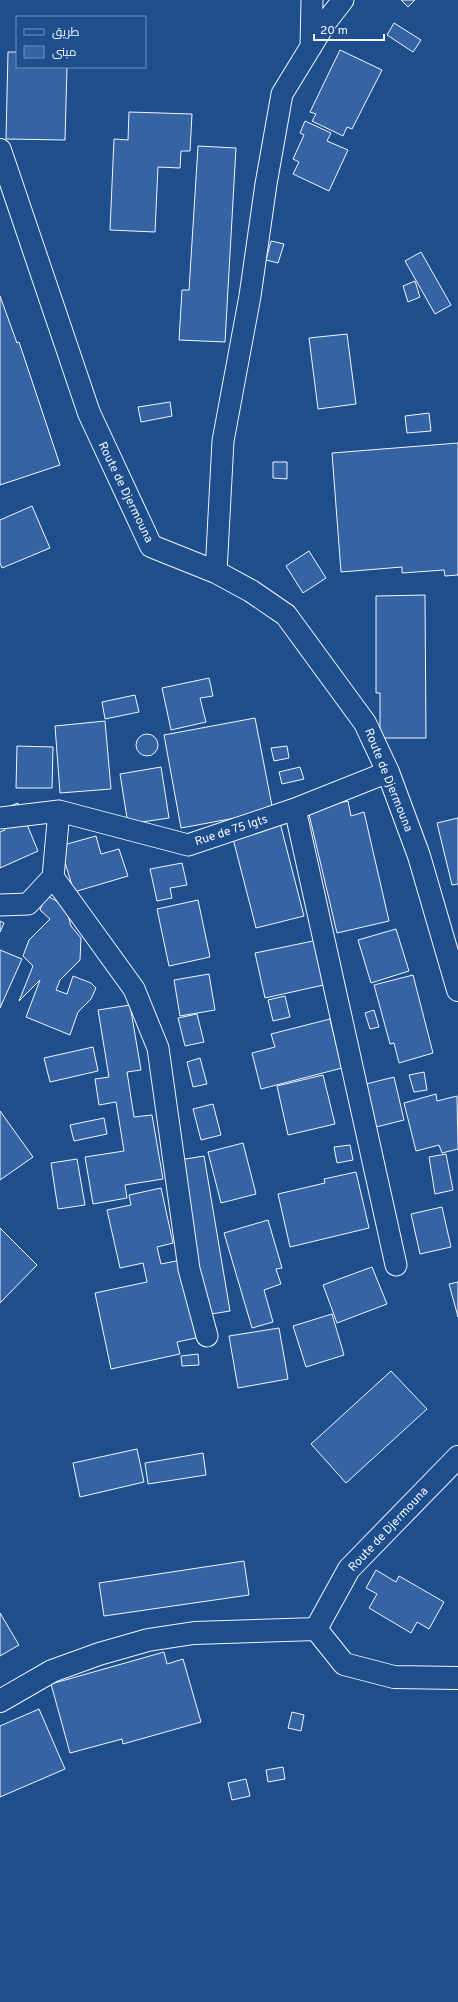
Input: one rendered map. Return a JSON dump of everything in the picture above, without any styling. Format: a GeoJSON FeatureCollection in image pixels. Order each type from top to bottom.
{"type":"FeatureCollection","features":[{"type":"Feature","properties":{"kind":"street"},"geometry":{"type":"LineString","coordinates":[[311,48],[312,0]]}},
{"type":"Feature","properties":{"kind":"street"},"geometry":{"type":"LineString","coordinates":[[216,572],[223,441],[250,296],[266,184],[282,94],[326,22],[343,0]]}},
{"type":"Feature","properties":{"kind":"street","name":"Route de Djermouna"},"geometry":{"type":"LineString","coordinates":[[0,150],[89,413],[151,546],[216,572],[251,591],[286,615],[365,723],[388,772],[419,856],[458,990]]}},
{"type":"Feature","properties":{"kind":"street","name":"Rue de 75 lgts"},"geometry":{"type":"LineString","coordinates":[[0,818],[59,811],[188,845],[295,809],[388,772]]}},
{"type":"Feature","properties":{"kind":"street"},"geometry":{"type":"LineString","coordinates":[[295,809],[396,1265]]}},
{"type":"Feature","properties":{"kind":"street"},"geometry":{"type":"LineString","coordinates":[[0,905],[28,904],[53,877],[59,811]]}},
{"type":"Feature","properties":{"kind":"street"},"geometry":{"type":"LineString","coordinates":[[53,877],[134,989],[158,1048],[189,1269],[207,1336]]}},
{"type":"Feature","properties":{"kind":"street","name":"Route de Djermouna"},"geometry":{"type":"LineString","coordinates":[[316,1629],[349,1569],[458,1457]]}},
{"type":"Feature","properties":{"kind":"street"},"geometry":{"type":"LineString","coordinates":[[0,1701],[52,1671],[99,1654],[148,1640],[194,1633],[316,1629],[344,1664],[394,1677],[458,1678]]}},
{"type":"Feature","properties":{"kind":"building"},"geometry":{"type":"Polygon","coordinates":[[[401,0],[415,0],[408,7],[401,0]]]}},
{"type":"Feature","properties":{"kind":"building"},"geometry":{"type":"Polygon","coordinates":[[[394,23],[421,40],[413,52],[387,35],[394,23]]]}},
{"type":"Feature","properties":{"kind":"building"},"geometry":{"type":"Polygon","coordinates":[[[340,50],[382,70],[352,129],[347,127],[343,136],[312,121],[316,114],[310,112],[340,50]]]}},
{"type":"Feature","properties":{"kind":"building"},"geometry":{"type":"Polygon","coordinates":[[[8,52],[16,52],[16,68],[67,68],[65,140],[6,139],[8,52]]]}},
{"type":"Feature","properties":{"kind":"building"},"geometry":{"type":"Polygon","coordinates":[[[129,112],[192,114],[190,151],[181,151],[180,168],[158,167],[155,232],[110,230],[114,139],[128,140],[129,112]]]}},
{"type":"Feature","properties":{"kind":"building"},"geometry":{"type":"Polygon","coordinates":[[[305,121],[331,133],[327,141],[348,150],[329,191],[293,174],[299,162],[293,159],[304,135],[300,133],[305,121]]]}},
{"type":"Feature","properties":{"kind":"building"},"geometry":{"type":"Polygon","coordinates":[[[198,146],[236,148],[225,342],[179,340],[182,290],[189,290],[198,146]]]}},
{"type":"Feature","properties":{"kind":"building"},"geometry":{"type":"Polygon","coordinates":[[[271,241],[284,244],[278,263],[266,260],[271,241]]]}},
{"type":"Feature","properties":{"kind":"building"},"geometry":{"type":"Polygon","coordinates":[[[421,252],[451,305],[435,314],[405,261],[421,252]]]}},
{"type":"Feature","properties":{"kind":"building"},"geometry":{"type":"Polygon","coordinates":[[[415,281],[420,297],[408,302],[403,286],[415,281]]]}},
{"type":"Feature","properties":{"kind":"building"},"geometry":{"type":"Polygon","coordinates":[[[0,296],[17,343],[19,342],[60,465],[0,485],[0,296]]]}},
{"type":"Feature","properties":{"kind":"building"},"geometry":{"type":"Polygon","coordinates":[[[347,334],[356,404],[318,409],[309,338],[347,334]]]}},
{"type":"Feature","properties":{"kind":"building"},"geometry":{"type":"Polygon","coordinates":[[[170,402],[172,416],[141,422],[138,407],[170,402]]]}},
{"type":"Feature","properties":{"kind":"building"},"geometry":{"type":"Polygon","coordinates":[[[429,413],[431,431],[407,433],[405,416],[429,413]]]}},
{"type":"Feature","properties":{"kind":"building"},"geometry":{"type":"Polygon","coordinates":[[[458,443],[458,575],[445,576],[444,570],[402,573],[402,567],[341,572],[332,453],[458,443]]]}},
{"type":"Feature","properties":{"kind":"building"},"geometry":{"type":"Polygon","coordinates":[[[273,462],[287,462],[287,479],[273,478],[273,462]]]}},
{"type":"Feature","properties":{"kind":"building"},"geometry":{"type":"Polygon","coordinates":[[[32,506],[50,548],[2,568],[0,563],[0,520],[32,506]]]}},
{"type":"Feature","properties":{"kind":"building"},"geometry":{"type":"Polygon","coordinates":[[[309,551],[326,578],[303,593],[286,566],[309,551]]]}},
{"type":"Feature","properties":{"kind":"building"},"geometry":{"type":"Polygon","coordinates":[[[425,595],[426,738],[380,738],[380,693],[376,693],[376,596],[425,595]]]}},
{"type":"Feature","properties":{"kind":"building"},"geometry":{"type":"Polygon","coordinates":[[[209,678],[213,696],[200,698],[206,722],[171,730],[162,688],[209,678]]]}},
{"type":"Feature","properties":{"kind":"building"},"geometry":{"type":"Polygon","coordinates":[[[135,695],[139,712],[105,719],[102,702],[135,695]]]}},
{"type":"Feature","properties":{"kind":"building"},"geometry":{"type":"Polygon","coordinates":[[[255,718],[273,811],[181,828],[164,735],[255,718]]]}},
{"type":"Feature","properties":{"kind":"building"},"geometry":{"type":"Polygon","coordinates":[[[105,721],[111,789],[60,793],[55,726],[105,721]]]}},
{"type":"Feature","properties":{"kind":"building"},"geometry":{"type":"Polygon","coordinates":[[[147,734],[155,737],[158,745],[155,753],[147,756],[139,753],[136,745],[139,737],[147,734]]]}},
{"type":"Feature","properties":{"kind":"building"},"geometry":{"type":"Polygon","coordinates":[[[17,746],[53,747],[52,788],[16,788],[17,746]]]}},
{"type":"Feature","properties":{"kind":"building"},"geometry":{"type":"Polygon","coordinates":[[[287,746],[289,758],[274,761],[271,748],[287,746]]]}},
{"type":"Feature","properties":{"kind":"building"},"geometry":{"type":"Polygon","coordinates":[[[161,767],[169,818],[128,824],[120,774],[161,767]]]}},
{"type":"Feature","properties":{"kind":"building"},"geometry":{"type":"Polygon","coordinates":[[[300,767],[304,779],[282,784],[279,772],[300,767]]]}},
{"type":"Feature","properties":{"kind":"building"},"geometry":{"type":"Polygon","coordinates":[[[348,801],[351,816],[364,812],[389,921],[337,933],[308,810],[348,801]]]}},
{"type":"Feature","properties":{"kind":"building"},"geometry":{"type":"Polygon","coordinates":[[[18,803],[38,851],[0,868],[0,832],[5,830],[0,819],[0,810],[18,803]]]}},
{"type":"Feature","properties":{"kind":"building"},"geometry":{"type":"Polygon","coordinates":[[[458,818],[458,884],[452,885],[437,823],[458,818]]]}},
{"type":"Feature","properties":{"kind":"building"},"geometry":{"type":"Polygon","coordinates":[[[279,819],[304,916],[256,928],[231,831],[279,819]]]}},
{"type":"Feature","properties":{"kind":"building"},"geometry":{"type":"Polygon","coordinates":[[[96,836],[101,854],[119,849],[128,876],[74,892],[60,846],[96,836]]]}},
{"type":"Feature","properties":{"kind":"building"},"geometry":{"type":"Polygon","coordinates":[[[182,863],[187,885],[170,888],[172,898],[157,901],[150,869],[182,863]]]}},
{"type":"Feature","properties":{"kind":"building"},"geometry":{"type":"Polygon","coordinates":[[[46,895],[58,902],[68,916],[71,926],[81,938],[80,960],[60,980],[56,990],[67,994],[73,976],[91,983],[96,988],[91,999],[78,1012],[70,1035],[26,1017],[40,980],[19,1001],[33,966],[23,956],[29,940],[50,919],[40,910],[46,895]]]}},
{"type":"Feature","properties":{"kind":"building"},"geometry":{"type":"Polygon","coordinates":[[[198,900],[210,957],[169,966],[157,909],[198,900]]]}},
{"type":"Feature","properties":{"kind":"building"},"geometry":{"type":"Polygon","coordinates":[[[0,921],[4,923],[0,932],[0,921]]]}},
{"type":"Feature","properties":{"kind":"building"},"geometry":{"type":"Polygon","coordinates":[[[396,929],[409,971],[371,983],[358,940],[396,929]]]}},
{"type":"Feature","properties":{"kind":"building"},"geometry":{"type":"Polygon","coordinates":[[[318,940],[328,984],[265,998],[255,953],[318,940]]]}},
{"type":"Feature","properties":{"kind":"building"},"geometry":{"type":"Polygon","coordinates":[[[0,950],[22,959],[0,1008],[0,950]]]}},
{"type":"Feature","properties":{"kind":"building"},"geometry":{"type":"Polygon","coordinates":[[[209,974],[215,1010],[180,1016],[174,980],[209,974]]]}},
{"type":"Feature","properties":{"kind":"building"},"geometry":{"type":"Polygon","coordinates":[[[413,975],[433,1053],[399,1063],[394,1043],[390,1044],[374,985],[413,975]]]}},
{"type":"Feature","properties":{"kind":"building"},"geometry":{"type":"Polygon","coordinates":[[[285,996],[290,1017],[273,1021],[268,1000],[285,996]]]}},
{"type":"Feature","properties":{"kind":"building"},"geometry":{"type":"Polygon","coordinates":[[[130,1005],[141,1070],[127,1072],[134,1117],[152,1115],[163,1179],[125,1185],[127,1198],[93,1204],[85,1157],[124,1151],[116,1102],[99,1105],[95,1079],[109,1077],[98,1010],[130,1005]]]}},
{"type":"Feature","properties":{"kind":"building"},"geometry":{"type":"Polygon","coordinates":[[[374,1010],[379,1027],[370,1029],[365,1013],[374,1010]]]}},
{"type":"Feature","properties":{"kind":"building"},"geometry":{"type":"Polygon","coordinates":[[[197,1014],[204,1042],[185,1046],[178,1018],[197,1014]]]}},
{"type":"Feature","properties":{"kind":"building"},"geometry":{"type":"Polygon","coordinates":[[[330,1019],[342,1068],[261,1089],[252,1053],[275,1047],[271,1034],[330,1019]]]}},
{"type":"Feature","properties":{"kind":"building"},"geometry":{"type":"Polygon","coordinates":[[[93,1047],[98,1071],[50,1082],[44,1058],[93,1047]]]}},
{"type":"Feature","properties":{"kind":"building"},"geometry":{"type":"Polygon","coordinates":[[[200,1058],[207,1084],[193,1087],[187,1062],[200,1058]]]}},
{"type":"Feature","properties":{"kind":"building"},"geometry":{"type":"Polygon","coordinates":[[[424,1072],[427,1090],[414,1092],[409,1075],[424,1072]]]}},
{"type":"Feature","properties":{"kind":"building"},"geometry":{"type":"Polygon","coordinates":[[[323,1075],[335,1124],[288,1135],[277,1086],[323,1075]]]}},
{"type":"Feature","properties":{"kind":"building"},"geometry":{"type":"Polygon","coordinates":[[[394,1077],[404,1120],[372,1128],[362,1085],[394,1077]]]}},
{"type":"Feature","properties":{"kind":"building"},"geometry":{"type":"Polygon","coordinates":[[[436,1094],[437,1101],[457,1096],[458,1149],[442,1153],[439,1145],[416,1151],[404,1103],[436,1094]]]}},
{"type":"Feature","properties":{"kind":"building"},"geometry":{"type":"Polygon","coordinates":[[[213,1104],[221,1135],[201,1140],[193,1109],[213,1104]]]}},
{"type":"Feature","properties":{"kind":"building"},"geometry":{"type":"Polygon","coordinates":[[[0,1111],[33,1157],[0,1180],[0,1111]]]}},
{"type":"Feature","properties":{"kind":"building"},"geometry":{"type":"Polygon","coordinates":[[[104,1118],[107,1134],[74,1141],[70,1125],[104,1118]]]}},
{"type":"Feature","properties":{"kind":"building"},"geometry":{"type":"Polygon","coordinates":[[[243,1143],[256,1194],[221,1203],[208,1152],[243,1143]]]}},
{"type":"Feature","properties":{"kind":"building"},"geometry":{"type":"Polygon","coordinates":[[[350,1145],[353,1160],[337,1163],[334,1147],[350,1145]]]}},
{"type":"Feature","properties":{"kind":"building"},"geometry":{"type":"Polygon","coordinates":[[[446,1154],[453,1190],[435,1194],[429,1157],[446,1154]]]}},
{"type":"Feature","properties":{"kind":"building"},"geometry":{"type":"Polygon","coordinates":[[[204,1156],[230,1311],[205,1315],[179,1160],[204,1156]]]}},
{"type":"Feature","properties":{"kind":"building"},"geometry":{"type":"Polygon","coordinates":[[[77,1159],[85,1205],[58,1209],[51,1163],[77,1159]]]}},
{"type":"Feature","properties":{"kind":"building"},"geometry":{"type":"Polygon","coordinates":[[[356,1172],[369,1228],[290,1247],[278,1194],[325,1183],[324,1179],[356,1172]]]}},
{"type":"Feature","properties":{"kind":"building"},"geometry":{"type":"Polygon","coordinates":[[[161,1188],[173,1243],[157,1247],[161,1264],[181,1260],[196,1338],[177,1342],[180,1354],[111,1369],[95,1293],[147,1282],[143,1263],[120,1268],[107,1210],[131,1205],[129,1195],[161,1188]]]}},
{"type":"Feature","properties":{"kind":"building"},"geometry":{"type":"Polygon","coordinates":[[[442,1207],[451,1247],[420,1254],[411,1214],[442,1207]]]}},
{"type":"Feature","properties":{"kind":"building"},"geometry":{"type":"Polygon","coordinates":[[[268,1220],[282,1268],[276,1269],[281,1284],[264,1290],[273,1322],[252,1328],[224,1233],[268,1220]]]}},
{"type":"Feature","properties":{"kind":"building"},"geometry":{"type":"Polygon","coordinates":[[[0,1228],[37,1265],[0,1303],[0,1228]]]}},
{"type":"Feature","properties":{"kind":"building"},"geometry":{"type":"Polygon","coordinates":[[[372,1267],[387,1304],[337,1323],[323,1285],[372,1267]]]}},
{"type":"Feature","properties":{"kind":"building"},"geometry":{"type":"Polygon","coordinates":[[[458,1282],[458,1317],[449,1284],[458,1282]]]}},
{"type":"Feature","properties":{"kind":"building"},"geometry":{"type":"Polygon","coordinates":[[[332,1314],[344,1355],[306,1367],[293,1326],[332,1314]]]}},
{"type":"Feature","properties":{"kind":"building"},"geometry":{"type":"Polygon","coordinates":[[[279,1328],[288,1379],[238,1388],[229,1336],[279,1328]]]}},
{"type":"Feature","properties":{"kind":"building"},"geometry":{"type":"Polygon","coordinates":[[[198,1354],[199,1365],[182,1366],[181,1356],[198,1354]]]}},
{"type":"Feature","properties":{"kind":"building"},"geometry":{"type":"Polygon","coordinates":[[[391,1371],[427,1409],[346,1483],[311,1444],[391,1371]]]}},
{"type":"Feature","properties":{"kind":"building"},"geometry":{"type":"Polygon","coordinates":[[[137,1449],[144,1482],[80,1497],[73,1463],[137,1449]]]}},
{"type":"Feature","properties":{"kind":"building"},"geometry":{"type":"Polygon","coordinates":[[[203,1453],[206,1475],[148,1484],[145,1463],[203,1453]]]}},
{"type":"Feature","properties":{"kind":"building"},"geometry":{"type":"Polygon","coordinates":[[[244,1561],[249,1595],[104,1616],[99,1583],[244,1561]]]}},
{"type":"Feature","properties":{"kind":"building"},"geometry":{"type":"Polygon","coordinates":[[[376,1570],[396,1582],[399,1576],[444,1602],[429,1629],[417,1622],[411,1633],[369,1608],[377,1594],[366,1588],[376,1570]]]}},
{"type":"Feature","properties":{"kind":"building"},"geometry":{"type":"Polygon","coordinates":[[[0,1613],[19,1645],[0,1656],[0,1613]]]}},
{"type":"Feature","properties":{"kind":"building"},"geometry":{"type":"Polygon","coordinates":[[[164,1652],[167,1664],[183,1659],[201,1722],[123,1744],[122,1739],[70,1753],[51,1684],[164,1652]]]}},
{"type":"Feature","properties":{"kind":"building"},"geometry":{"type":"Polygon","coordinates":[[[39,1709],[65,1769],[0,1797],[0,1726],[39,1709]]]}},
{"type":"Feature","properties":{"kind":"building"},"geometry":{"type":"Polygon","coordinates":[[[292,1712],[304,1715],[301,1731],[288,1728],[292,1712]]]}},
{"type":"Feature","properties":{"kind":"building"},"geometry":{"type":"Polygon","coordinates":[[[283,1767],[285,1779],[268,1782],[266,1770],[283,1767]]]}},
{"type":"Feature","properties":{"kind":"building"},"geometry":{"type":"Polygon","coordinates":[[[246,1779],[250,1796],[232,1800],[228,1783],[246,1779]]]}}]}
